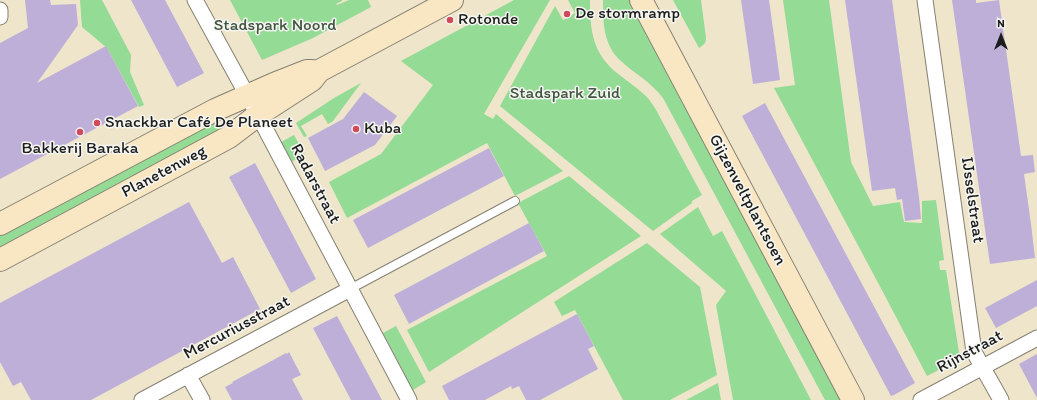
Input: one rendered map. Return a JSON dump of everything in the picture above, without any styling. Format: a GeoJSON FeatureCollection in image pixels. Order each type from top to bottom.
{"type":"FeatureCollection","features":[{"type":"Feature","properties":{"kind":"street","name":"Radarstraat"},"geometry":{"type":"LineString","coordinates":[[195,0],[258,115],[409,400]]}},
{"type":"Feature","properties":{"kind":"street","name":"Planetenweg"},"geometry":{"type":"LineString","coordinates":[[0,260],[229,137],[258,115],[312,80],[319,71],[452,0]]}},
{"type":"Feature","properties":{"kind":"street","name":"Gijzenveltplantsoen"},"geometry":{"type":"LineString","coordinates":[[640,0],[853,400]]}},
{"type":"Feature","properties":{"kind":"street","name":"IJsselstraat"},"geometry":{"type":"LineString","coordinates":[[925,0],[974,352],[1001,400]]}},
{"type":"Feature","properties":{"kind":"street"},"geometry":{"type":"LineString","coordinates":[[0,10],[0,16]]}},
{"type":"Feature","properties":{"kind":"street","name":"Planetenweg"},"geometry":{"type":"LineString","coordinates":[[0,224],[215,110],[307,71],[319,71]]}},
{"type":"Feature","properties":{"kind":"street","name":"Mercuriusstraat"},"geometry":{"type":"LineString","coordinates":[[142,400],[188,374],[350,290]]}},
{"type":"Feature","properties":{"kind":"street","name":"Rijnstraat"},"geometry":{"type":"LineString","coordinates":[[921,400],[1037,338]]}},
{"type":"Feature","properties":{"kind":"street"},"geometry":{"type":"LineString","coordinates":[[188,374],[202,400]]}},
{"type":"Feature","properties":{"kind":"lane"},"geometry":{"type":"LineString","coordinates":[[350,290],[515,201]]}},
{"type":"Feature","properties":{"kind":"green space"},"geometry":{"type":"Polygon","coordinates":[[[80,0],[102,0],[131,55],[130,72],[144,105],[139,107],[107,48],[82,27],[80,0]]]}},
{"type":"Feature","properties":{"kind":"green space","name":"Stadspark Noord"},"geometry":{"type":"Polygon","coordinates":[[[230,0],[342,0],[336,4],[337,5],[349,0],[368,0],[371,7],[313,38],[262,60],[230,0]]]}},
{"type":"Feature","properties":{"kind":"green space","name":"Stadspark Zuid"},"geometry":{"type":"Polygon","coordinates":[[[514,0],[550,0],[484,114],[493,119],[496,114],[563,171],[515,196],[487,143],[347,218],[329,182],[381,154],[433,85],[401,61],[514,0]]]}},
{"type":"Feature","properties":{"kind":"green space","name":"Stadspark Zuid"},"geometry":{"type":"Polygon","coordinates":[[[568,0],[590,0],[592,31],[597,49],[602,57],[617,73],[648,98],[655,108],[702,195],[653,231],[500,106],[555,6],[563,20],[575,13],[568,0]]]}},
{"type":"Feature","properties":{"kind":"green space"},"geometry":{"type":"Polygon","coordinates":[[[603,0],[629,0],[842,400],[825,400],[663,98],[648,82],[626,66],[615,55],[605,33],[603,0]]]}},
{"type":"Feature","properties":{"kind":"green space"},"geometry":{"type":"Polygon","coordinates":[[[673,0],[701,0],[706,40],[705,43],[699,48],[673,0]]]}},
{"type":"Feature","properties":{"kind":"green space"},"geometry":{"type":"Polygon","coordinates":[[[783,0],[829,0],[851,162],[873,206],[900,202],[904,222],[922,223],[922,201],[936,200],[944,260],[939,261],[940,270],[946,270],[960,359],[927,376],[774,88],[795,85],[783,0]]]}},
{"type":"Feature","properties":{"kind":"green space"},"geometry":{"type":"Polygon","coordinates":[[[361,83],[333,121],[328,124],[322,114],[301,126],[307,136],[304,137],[296,123],[334,98],[361,83]]]}},
{"type":"Feature","properties":{"kind":"green space"},"geometry":{"type":"Polygon","coordinates":[[[212,117],[222,135],[0,254],[0,230],[212,117]]]}},
{"type":"Feature","properties":{"kind":"green space"},"geometry":{"type":"Polygon","coordinates":[[[294,135],[305,155],[291,162],[281,142],[294,135]]]}},
{"type":"Feature","properties":{"kind":"green space"},"geometry":{"type":"Polygon","coordinates":[[[569,176],[641,236],[429,372],[407,330],[547,256],[518,203],[569,176]]]}},
{"type":"Feature","properties":{"kind":"green space"},"geometry":{"type":"Polygon","coordinates":[[[698,207],[713,236],[722,231],[811,400],[733,400],[716,305],[726,291],[660,234],[698,207]]]}},
{"type":"Feature","properties":{"kind":"green space"},"geometry":{"type":"Polygon","coordinates":[[[647,243],[700,287],[717,375],[670,400],[623,400],[575,310],[562,316],[554,302],[647,243]]]}},
{"type":"Feature","properties":{"kind":"green space"},"geometry":{"type":"Polygon","coordinates":[[[396,326],[426,382],[413,390],[383,333],[396,326]]]}},
{"type":"Feature","properties":{"kind":"green space"},"geometry":{"type":"Polygon","coordinates":[[[718,383],[721,400],[686,400],[718,383]]]}},
{"type":"Feature","properties":{"kind":"building"},"geometry":{"type":"Polygon","coordinates":[[[25,0],[50,0],[51,5],[76,4],[78,25],[37,83],[106,46],[138,106],[0,179],[0,43],[28,28],[25,0]]]}},
{"type":"Feature","properties":{"kind":"building"},"geometry":{"type":"Polygon","coordinates":[[[131,0],[165,0],[204,73],[177,87],[131,0]]]}},
{"type":"Feature","properties":{"kind":"building"},"geometry":{"type":"Polygon","coordinates":[[[741,0],[769,0],[780,80],[753,84],[741,0]]]}},
{"type":"Feature","properties":{"kind":"building"},"geometry":{"type":"Polygon","coordinates":[[[845,0],[892,0],[921,219],[905,221],[902,199],[897,200],[895,188],[872,191],[845,0]]]}},
{"type":"Feature","properties":{"kind":"building"},"geometry":{"type":"Polygon","coordinates":[[[952,0],[976,0],[976,3],[999,0],[1021,156],[1033,155],[1035,172],[1024,174],[1035,258],[990,264],[952,0]]]}},
{"type":"Feature","properties":{"kind":"building","name":"Kuba"},"geometry":{"type":"Polygon","coordinates":[[[364,92],[397,116],[375,145],[325,171],[308,138],[343,119],[364,92]]]}},
{"type":"Feature","properties":{"kind":"building"},"geometry":{"type":"Polygon","coordinates":[[[765,103],[915,383],[894,395],[891,396],[742,116],[765,103]]]}},
{"type":"Feature","properties":{"kind":"building"},"geometry":{"type":"Polygon","coordinates":[[[489,148],[504,176],[368,248],[353,220],[489,148]]]}},
{"type":"Feature","properties":{"kind":"building"},"geometry":{"type":"Polygon","coordinates":[[[255,163],[316,279],[291,293],[229,177],[255,163]]]}},
{"type":"Feature","properties":{"kind":"building"},"geometry":{"type":"Polygon","coordinates":[[[189,202],[222,263],[233,257],[260,309],[91,400],[31,400],[21,382],[13,386],[0,362],[0,303],[189,202]]]}},
{"type":"Feature","properties":{"kind":"building"},"geometry":{"type":"Polygon","coordinates":[[[529,223],[544,251],[409,324],[394,295],[529,223]]]}},
{"type":"Feature","properties":{"kind":"building"},"geometry":{"type":"Polygon","coordinates":[[[1037,280],[1037,306],[996,328],[985,308],[1037,280]]]}},
{"type":"Feature","properties":{"kind":"building"},"geometry":{"type":"Polygon","coordinates":[[[577,314],[594,346],[588,349],[598,369],[540,400],[526,400],[519,386],[512,389],[511,386],[485,400],[449,400],[442,386],[577,314]]]}},
{"type":"Feature","properties":{"kind":"building"},"geometry":{"type":"Polygon","coordinates":[[[337,316],[382,400],[351,400],[313,328],[337,316]]]}},
{"type":"Feature","properties":{"kind":"building"},"geometry":{"type":"Polygon","coordinates":[[[289,352],[301,375],[292,379],[303,400],[232,400],[225,387],[289,352]]]}},
{"type":"Feature","properties":{"kind":"building"},"geometry":{"type":"Polygon","coordinates":[[[1037,354],[1037,398],[1019,364],[1037,354]]]}},
{"type":"Feature","properties":{"kind":"place","name":"De stormramp"},"geometry":{"type":"Point","coordinates":[567,14]}},
{"type":"Feature","properties":{"kind":"place","name":"Rotonde"},"geometry":{"type":"Point","coordinates":[450,20]}},
{"type":"Feature","properties":{"kind":"place","name":"Snackbar Café De Planeet"},"geometry":{"type":"Point","coordinates":[97,123]}},
{"type":"Feature","properties":{"kind":"place","name":"Kuba"},"geometry":{"type":"Point","coordinates":[356,129]}},
{"type":"Feature","properties":{"kind":"place","name":"Bakkerij Baraka"},"geometry":{"type":"Point","coordinates":[80,132]}}]}
